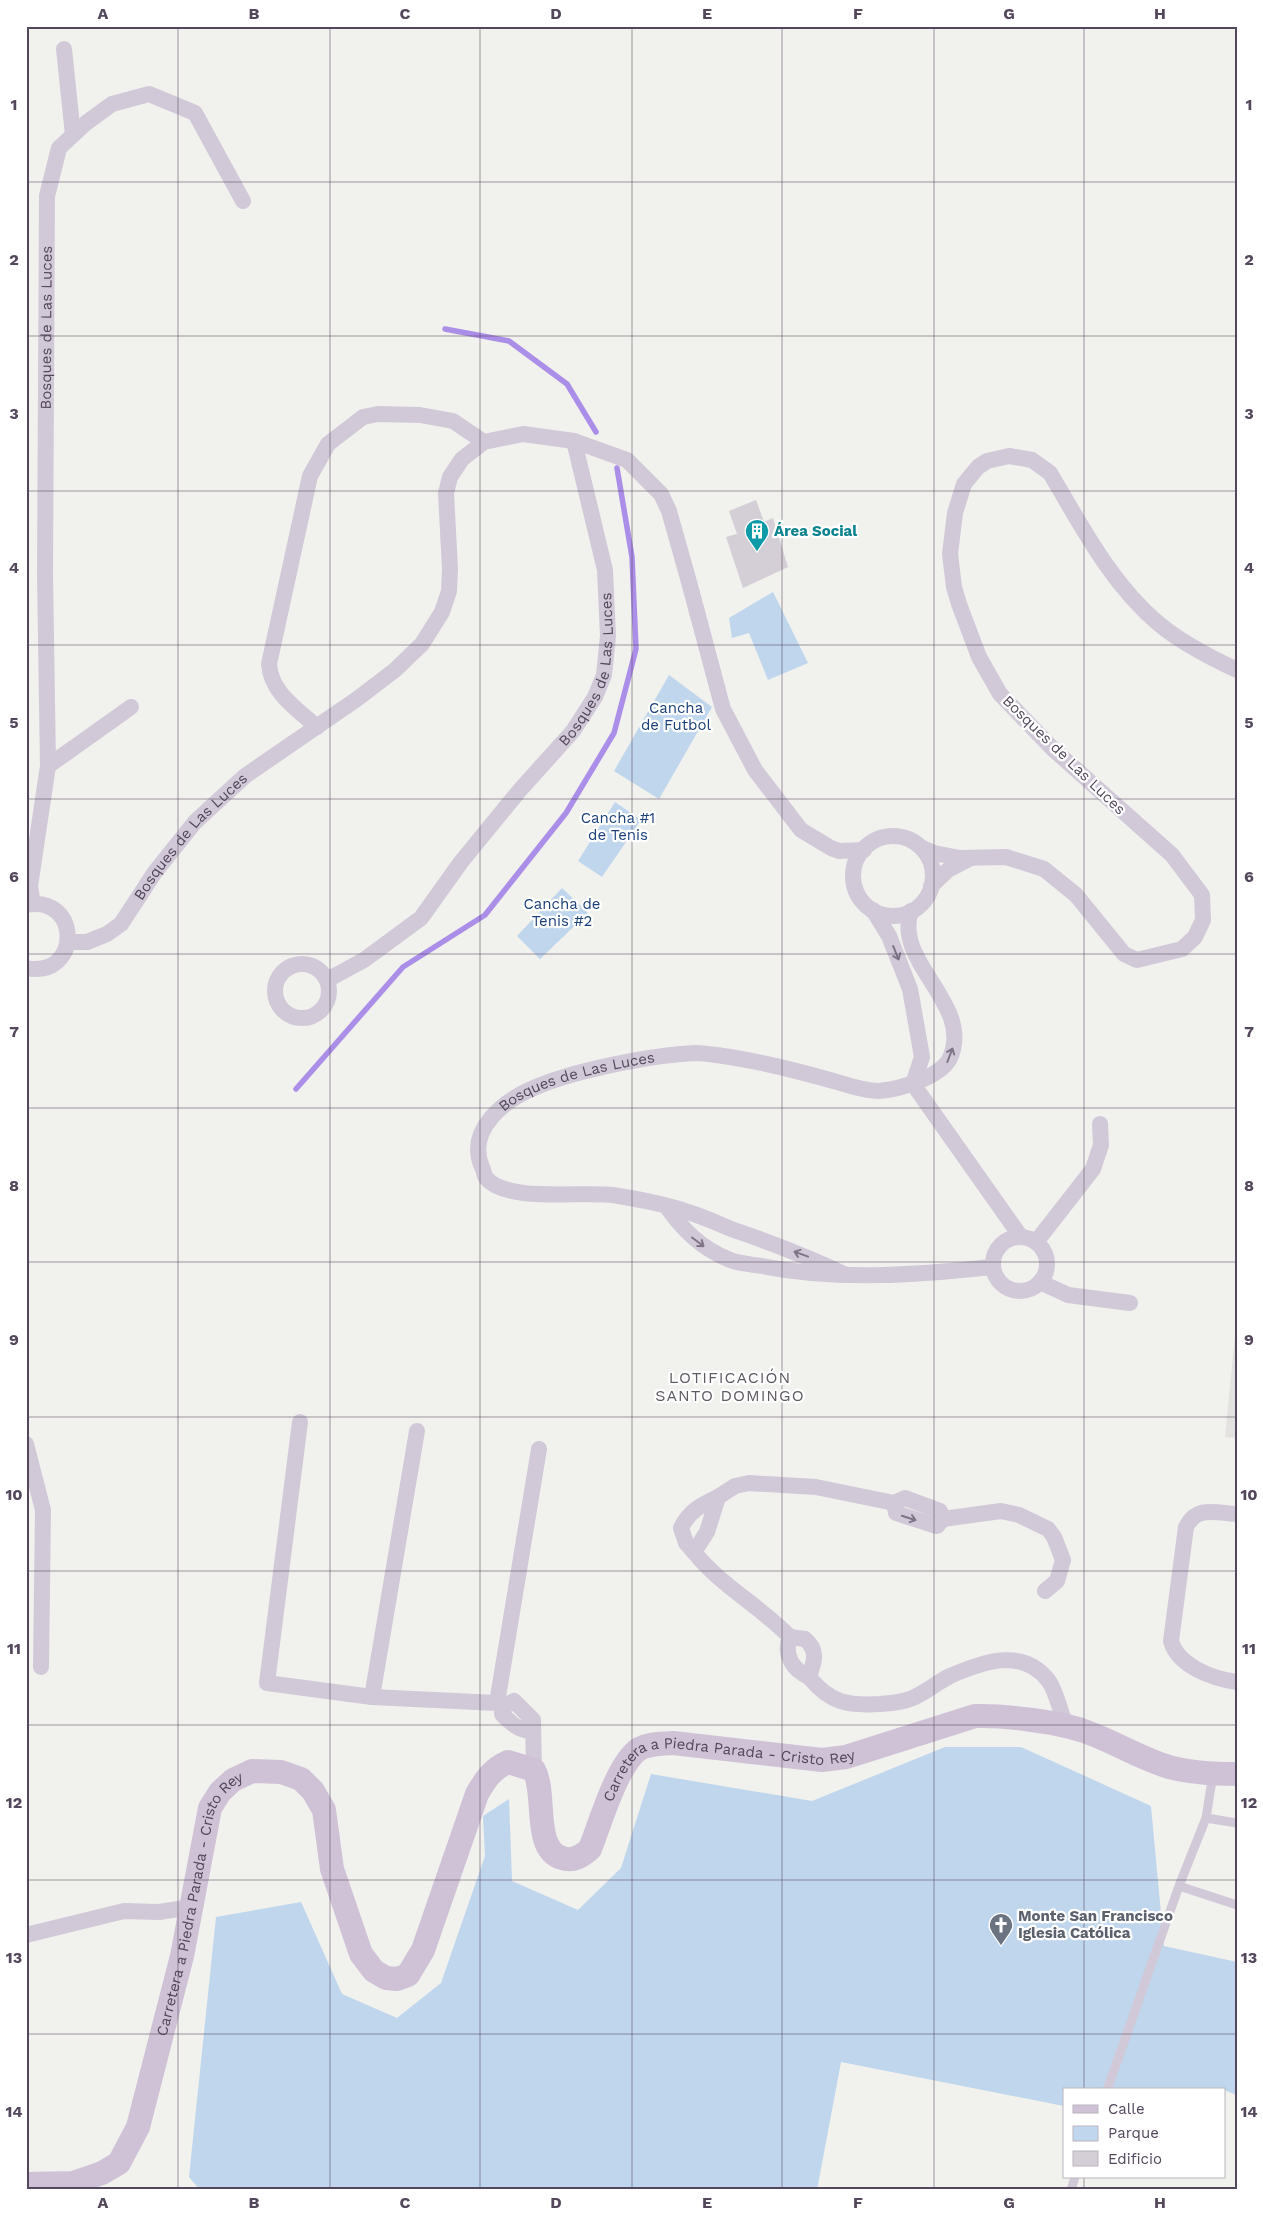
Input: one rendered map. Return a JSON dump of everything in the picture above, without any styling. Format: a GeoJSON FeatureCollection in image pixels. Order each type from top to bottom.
{"type":"FeatureCollection","features":[{"type":"Feature","properties":{"kind":"main road","name":"Carretera a Piedra Parada - Cristo Rey"},"geometry":{"type":"LineString","coordinates":[[26,2184],[73,2183],[102,2173],[119,2163],[138,2127],[182,1956],[210,1808],[220,1792],[233,1780],[252,1771],[281,1772],[300,1779],[313,1790],[324,1810],[332,1870],[361,1954],[374,1971],[386,1978],[397,1979],[408,1975],[423,1950],[476,1794],[488,1776],[499,1766],[508,1762],[534,1770],[539,1783],[545,1843],[555,1856],[567,1860],[580,1857],[590,1850],[618,1778],[639,1750],[653,1744],[673,1744],[822,1760],[846,1757],[975,1716],[993,1715],[1066,1726],[1084,1731],[1168,1767],[1190,1772],[1237,1774]]}},
{"type":"Feature","properties":{"kind":"street"},"geometry":{"type":"LineString","coordinates":[[64,48],[73,135]]}},
{"type":"Feature","properties":{"kind":"street","name":"Bosques de Las Luces"},"geometry":{"type":"LineString","coordinates":[[30,904],[30,886],[48,766],[45,574],[47,196],[59,148],[86,123],[112,104],[149,94],[195,113],[244,201]]}},
{"type":"Feature","properties":{"kind":"street"},"geometry":{"type":"LineString","coordinates":[[317,727],[277,690],[272,682],[269,664],[310,476],[328,444],[364,417],[378,414],[420,415],[452,421],[484,442]]}},
{"type":"Feature","properties":{"kind":"street","name":"Bosques de Las Luces"},"geometry":{"type":"LineString","coordinates":[[69,942],[87,942],[107,934],[120,924],[155,872],[195,822],[245,776],[317,727],[395,670],[422,644],[442,612],[449,591],[450,569],[446,493],[450,477],[462,460],[484,442],[523,434],[574,441],[627,460],[661,494],[669,511],[723,709],[755,770],[801,830],[831,848],[847,852],[864,850]]}},
{"type":"Feature","properties":{"kind":"street","name":"Bosques de Las Luces"},"geometry":{"type":"LineString","coordinates":[[327,980],[364,960],[421,918],[467,854],[573,731],[595,697],[604,675],[608,636],[604,570],[574,441]]}},
{"type":"Feature","properties":{"kind":"street","name":"Bosques de Las Luces"},"geometry":{"type":"LineString","coordinates":[[922,848],[947,856],[1006,857],[1044,869],[1076,895],[1124,954],[1137,960],[1182,949],[1195,937],[1204,920],[1202,895],[1172,855],[1053,749],[1000,694],[980,656],[959,604],[950,554],[955,513],[964,484],[978,467],[988,461],[1009,456],[1020,456],[1042,465],[1050,473],[1112,573],[1141,607],[1178,638],[1198,651],[1237,670]]}},
{"type":"Feature","properties":{"kind":"street"},"geometry":{"type":"LineString","coordinates":[[48,766],[131,707]]}},
{"type":"Feature","properties":{"kind":"street"},"geometry":{"type":"LineString","coordinates":[[891,836],[902,837],[922,848],[933,868],[931,886],[922,904],[911,911],[898,915],[885,915],[873,910],[863,902],[857,891],[854,879],[855,866],[864,850],[879,839],[891,836]]}},
{"type":"Feature","properties":{"kind":"street","name":"Bosques de Las Luces"},"geometry":{"type":"LineString","coordinates":[[831,848],[854,879]]}},
{"type":"Feature","properties":{"kind":"street","name":"Bosques de Las Luces"},"geometry":{"type":"LineString","coordinates":[[931,886],[948,870],[973,857]]}},
{"type":"Feature","properties":{"kind":"street"},"geometry":{"type":"LineString","coordinates":[[26,968],[34,970],[46,968],[56,963],[62,957],[69,942],[65,921],[58,912],[45,905],[30,904]]}},
{"type":"Feature","properties":{"kind":"street"},"geometry":{"type":"LineString","coordinates":[[873,910],[890,936],[910,989],[922,1057],[913,1084],[1029,1239],[1042,1248],[1047,1266],[1040,1282],[1033,1288],[1015,1291],[1000,1283],[992,1267],[995,1252],[1000,1245],[1013,1237],[1029,1239]]}},
{"type":"Feature","properties":{"kind":"street","name":"Bosques de Las Luces"},"geometry":{"type":"LineString","coordinates":[[846,1275],[811,1257],[688,1211],[612,1195],[564,1193],[529,1195],[508,1190],[487,1178],[477,1155],[481,1133],[498,1109],[535,1087],[574,1075],[632,1062],[698,1053],[759,1061],[877,1091],[913,1084],[945,1066],[951,1056],[955,1040],[952,1020],[946,1004],[932,983],[908,937],[911,911]]}},
{"type":"Feature","properties":{"kind":"street"},"geometry":{"type":"LineString","coordinates":[[1029,1239],[1092,1169],[1101,1145],[1100,1124]]}},
{"type":"Feature","properties":{"kind":"street","name":"Bosques de Las Luces"},"geometry":{"type":"LineString","coordinates":[[666,1206],[682,1228],[698,1244],[729,1260],[781,1270],[846,1275],[927,1274],[992,1267]]}},
{"type":"Feature","properties":{"kind":"street"},"geometry":{"type":"LineString","coordinates":[[1040,1282],[1068,1296],[1130,1304]]}},
{"type":"Feature","properties":{"kind":"street"},"geometry":{"type":"LineString","coordinates":[[300,1422],[268,1683],[372,1697],[500,1705]]}},
{"type":"Feature","properties":{"kind":"street"},"geometry":{"type":"LineString","coordinates":[[372,1697],[417,1431]]}},
{"type":"Feature","properties":{"kind":"street"},"geometry":{"type":"LineString","coordinates":[[26,1444],[43,1510],[41,1667]]}},
{"type":"Feature","properties":{"kind":"street"},"geometry":{"type":"LineString","coordinates":[[534,1770],[531,1731],[521,1730],[510,1722],[502,1714],[500,1705],[539,1449]]}},
{"type":"Feature","properties":{"kind":"street"},"geometry":{"type":"LineString","coordinates":[[809,1677],[815,1661],[815,1651],[805,1639],[790,1637],[775,1621],[712,1573],[686,1543],[681,1528],[686,1518],[696,1507],[718,1497],[735,1486],[749,1482],[816,1487],[894,1503],[905,1498],[940,1511],[943,1520],[1001,1511],[1020,1515],[1048,1529],[1054,1536],[1062,1560],[1057,1581],[1046,1591]]}},
{"type":"Feature","properties":{"kind":"street"},"geometry":{"type":"LineString","coordinates":[[694,1552],[707,1532],[718,1497]]}},
{"type":"Feature","properties":{"kind":"street"},"geometry":{"type":"LineString","coordinates":[[1237,1514],[1197,1513],[1188,1522],[1180,1563],[1171,1641],[1176,1655],[1183,1660],[1223,1680],[1237,1682]]}},
{"type":"Feature","properties":{"kind":"street"},"geometry":{"type":"LineString","coordinates":[[790,1637],[787,1649],[788,1657],[797,1671],[809,1677],[820,1691],[838,1701],[858,1705],[894,1703],[911,1699],[949,1677],[970,1669],[1008,1659],[1020,1660],[1028,1663],[1048,1680],[1066,1726]]}},
{"type":"Feature","properties":{"kind":"street"},"geometry":{"type":"LineString","coordinates":[[26,1935],[124,1911],[159,1912],[191,1907]]}},
{"type":"Feature","properties":{"kind":"lane"},"geometry":{"type":"LineString","coordinates":[[1107,2088],[1179,1886],[1206,1818],[1213,1774]]}},
{"type":"Feature","properties":{"kind":"lane"},"geometry":{"type":"LineString","coordinates":[[1206,1818],[1237,1823]]}},
{"type":"Feature","properties":{"kind":"lane"},"geometry":{"type":"LineString","coordinates":[[1179,1886],[1237,1905]]}},
{"type":"Feature","properties":{"kind":"lane"},"geometry":{"type":"LineString","coordinates":[[1071,2190],[1075,2178]]}},
{"type":"Feature","properties":{"kind":"shaded area"},"geometry":{"type":"Polygon","coordinates":[[[1237,1315],[1237,1438],[1225,1437],[1237,1315]]]}},
{"type":"Feature","properties":{"kind":"green space"},"geometry":{"type":"Polygon","coordinates":[[[773,592],[808,663],[768,680],[749,633],[732,638],[729,618],[773,592]]]}},
{"type":"Feature","properties":{"kind":"green space","name":"Cancha de Futbol"},"geometry":{"type":"Polygon","coordinates":[[[669,675],[712,707],[659,799],[614,771],[669,675]]]}},
{"type":"Feature","properties":{"kind":"green space","name":"Cancha #1 de Tenis"},"geometry":{"type":"Polygon","coordinates":[[[615,802],[641,820],[602,877],[578,861],[615,802]]]}},
{"type":"Feature","properties":{"kind":"green space","name":"Cancha de Tenis #2"},"geometry":{"type":"Polygon","coordinates":[[[562,888],[588,913],[540,959],[517,936],[562,888]]]}},
{"type":"Feature","properties":{"kind":"green space"},"geometry":{"type":"Polygon","coordinates":[[[945,1747],[1021,1747],[1151,1806],[1164,1946],[1237,1962],[1237,2095],[1226,2091],[1226,2088],[1063,2088],[1063,2106],[841,2062],[817,2190],[200,2190],[189,2177],[216,1917],[301,1902],[342,1994],[397,2018],[441,1983],[485,1856],[483,1816],[509,1799],[512,1881],[578,1910],[621,1868],[651,1774],[812,1801],[945,1747]]]}},
{"type":"Feature","properties":{"kind":"building","name":"Área Social"},"geometry":{"type":"Polygon","coordinates":[[[756,500],[764,522],[773,518],[788,567],[743,588],[726,537],[737,534],[729,511],[756,500]]]}},
{"type":"Feature","properties":{"kind":"waterway"},"geometry":{"type":"LineString","coordinates":[[445,329],[509,341],[567,384],[596,432]]}},
{"type":"Feature","properties":{"kind":"waterway"},"geometry":{"type":"LineString","coordinates":[[296,1089],[403,967],[485,915],[566,813],[614,733],[636,649],[632,557],[617,468]]}},
{"type":"Feature","properties":{"kind":"place","name":"Área Social"},"geometry":{"type":"Point","coordinates":[757,552]}},
{"type":"Feature","properties":{"kind":"place","name":"Monte San Francisco Iglesia Católica"},"geometry":{"type":"Point","coordinates":[1001,1946]}},
{"type":"Feature","properties":{"kind":"district","name":"LOTIFICACIÓN SANTO DOMINGO"},"geometry":{"type":"Point","coordinates":[730,1386]}}]}
